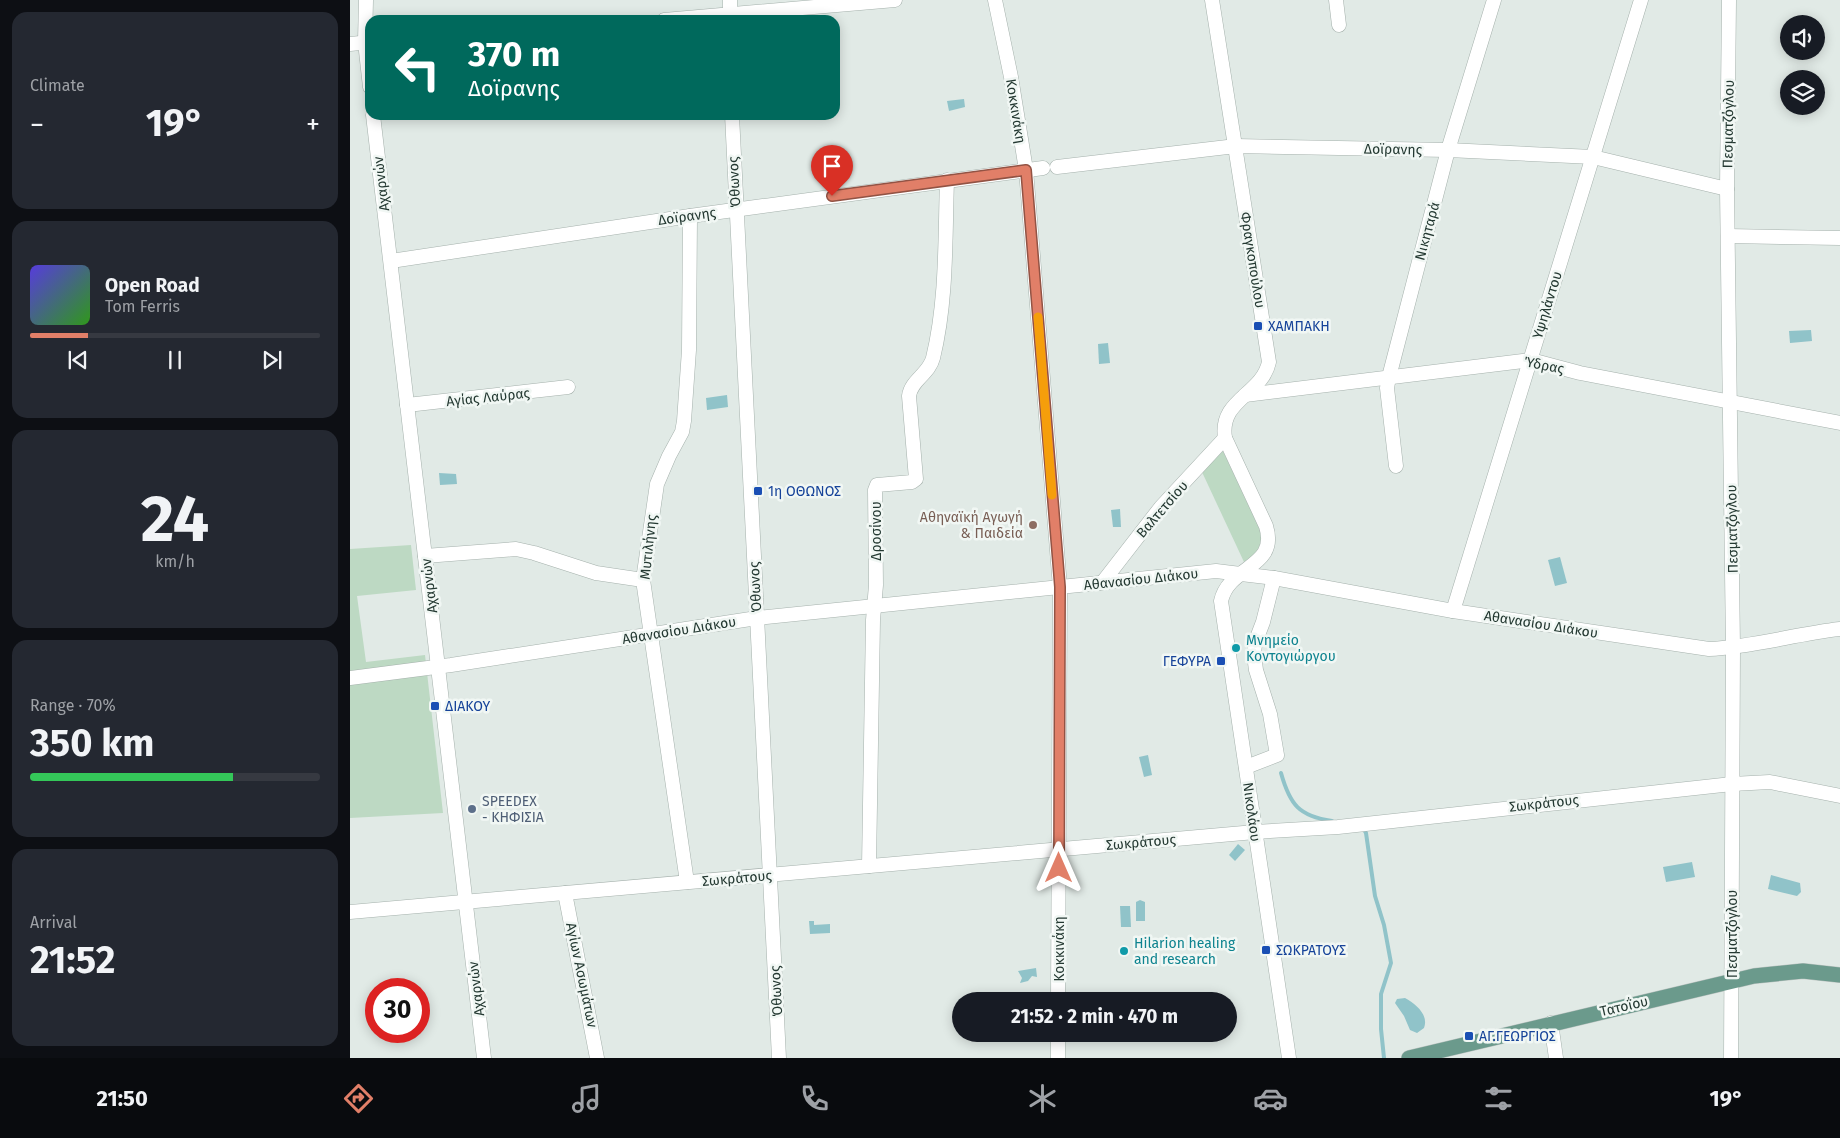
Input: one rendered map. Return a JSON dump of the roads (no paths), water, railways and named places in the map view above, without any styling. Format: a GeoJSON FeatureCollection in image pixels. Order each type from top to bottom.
{"type":"FeatureCollection","features":[{"type":"Feature","properties":{"kind":"main road","name":"Τατοΐου"},"geometry":{"type":"LineString","coordinates":[[1409,1058],[1732,980],[1792,972],[1817,971],[1840,975]]}},
{"type":"Feature","properties":{"kind":"street"},"geometry":{"type":"LineString","coordinates":[[366,0],[366,15]]}},
{"type":"Feature","properties":{"kind":"street"},"geometry":{"type":"LineString","coordinates":[[730,0],[730,15]]}},
{"type":"Feature","properties":{"kind":"street"},"geometry":{"type":"LineString","coordinates":[[758,15],[895,0]]}},
{"type":"Feature","properties":{"kind":"street","name":"Κοκκινάκη"},"geometry":{"type":"LineString","coordinates":[[995,0],[1011,77],[1026,170],[1060,587],[1058,992]]}},
{"type":"Feature","properties":{"kind":"street","name":"Φραγκοπούλου"},"geometry":{"type":"LineString","coordinates":[[1212,0],[1269,362],[1261,381],[1235,404],[1224,420],[1225,438]]}},
{"type":"Feature","properties":{"kind":"street"},"geometry":{"type":"LineString","coordinates":[[1336,0],[1339,25]]}},
{"type":"Feature","properties":{"kind":"street","name":"Νικηταρά"},"geometry":{"type":"LineString","coordinates":[[1396,466],[1387,388],[1389,377],[1448,150],[1494,0]]}},
{"type":"Feature","properties":{"kind":"street","name":"Υψηλάντου"},"geometry":{"type":"LineString","coordinates":[[1453,611],[1641,0]]}},
{"type":"Feature","properties":{"kind":"street","name":"Πεσματζόγλου"},"geometry":{"type":"LineString","coordinates":[[1729,0],[1727,189],[1733,648],[1732,1058]]}},
{"type":"Feature","properties":{"kind":"street"},"geometry":{"type":"LineString","coordinates":[[350,44],[365,42]]}},
{"type":"Feature","properties":{"kind":"street","name":"Αχαρνών"},"geometry":{"type":"LineString","coordinates":[[374,120],[484,1058]]}},
{"type":"Feature","properties":{"kind":"street","name":"Όθωνος"},"geometry":{"type":"LineString","coordinates":[[732,120],[779,1058]]}},
{"type":"Feature","properties":{"kind":"street","name":"Δοϊρανης"},"geometry":{"type":"LineString","coordinates":[[1057,167],[1236,146],[1448,150],[1593,157],[1727,189]]}},
{"type":"Feature","properties":{"kind":"street","name":"Δοϊρανης"},"geometry":{"type":"LineString","coordinates":[[390,262],[736,209],[1043,168]]}},
{"type":"Feature","properties":{"kind":"street","name":"Δροσίνου"},"geometry":{"type":"LineString","coordinates":[[869,866],[876,490],[877,486],[882,484],[912,482],[916,479],[908,396],[910,388],[932,362],[936,344],[943,283],[947,180]]}},
{"type":"Feature","properties":{"kind":"street","name":"Μυτιλήνης"},"geometry":{"type":"LineString","coordinates":[[687,882],[643,580],[657,484],[682,432],[684,421],[689,350],[690,216]]}},
{"type":"Feature","properties":{"kind":"street"},"geometry":{"type":"LineString","coordinates":[[1728,236],[1840,238]]}},
{"type":"Feature","properties":{"kind":"street","name":"Ύδρας"},"geometry":{"type":"LineString","coordinates":[[1244,395],[1531,360],[1580,373],[1840,423]]}},
{"type":"Feature","properties":{"kind":"street","name":"Αγίας Λαύρας"},"geometry":{"type":"LineString","coordinates":[[407,405],[568,387]]}},
{"type":"Feature","properties":{"kind":"street"},"geometry":{"type":"LineString","coordinates":[[1225,438],[1269,538],[1268,548],[1263,557],[1240,573]]}},
{"type":"Feature","properties":{"kind":"street","name":"Βαλτετσίου"},"geometry":{"type":"LineString","coordinates":[[1102,583],[1162,508],[1225,438]]}},
{"type":"Feature","properties":{"kind":"street"},"geometry":{"type":"LineString","coordinates":[[425,556],[516,549],[534,552],[596,574],[643,580]]}},
{"type":"Feature","properties":{"kind":"street","name":"Αθανασίου Διάκου"},"geometry":{"type":"LineString","coordinates":[[350,678],[757,618],[875,608],[1216,571],[1274,578],[1453,611],[1709,649],[1733,648],[1808,632],[1840,629]]}},
{"type":"Feature","properties":{"kind":"street","name":"Νικολάου"},"geometry":{"type":"LineString","coordinates":[[1240,573],[1228,584],[1221,601],[1289,1058]]}},
{"type":"Feature","properties":{"kind":"street"},"geometry":{"type":"LineString","coordinates":[[1246,768],[1276,755],[1270,714],[1256,670],[1254,655],[1255,643],[1263,622],[1274,578]]}},
{"type":"Feature","properties":{"kind":"street","name":"Σωκράτους"},"geometry":{"type":"LineString","coordinates":[[350,912],[1338,826],[1732,784],[1770,782],[1840,796]]}},
{"type":"Feature","properties":{"kind":"street","name":"Αγίων Ασωμάτων"},"geometry":{"type":"LineString","coordinates":[[565,893],[598,1058]]}},
{"type":"Feature","properties":{"kind":"street"},"geometry":{"type":"LineString","coordinates":[[1551,1023],[1556,1058]]}},
{"type":"Feature","properties":{"kind":"street"},"geometry":{"type":"LineString","coordinates":[[1058,1042],[1058,1058]]}},
{"type":"Feature","properties":{"kind":"water"},"geometry":{"type":"Polygon","coordinates":[[[964,99],[965,107],[949,111],[947,101],[964,99]]]}},
{"type":"Feature","properties":{"kind":"water"},"geometry":{"type":"Polygon","coordinates":[[[1811,330],[1812,341],[1790,343],[1789,331],[1811,330]]]}},
{"type":"Feature","properties":{"kind":"water"},"geometry":{"type":"Polygon","coordinates":[[[1108,343],[1110,363],[1099,364],[1098,344],[1108,343]]]}},
{"type":"Feature","properties":{"kind":"water"},"geometry":{"type":"Polygon","coordinates":[[[727,395],[728,407],[707,410],[706,398],[727,395]]]}},
{"type":"Feature","properties":{"kind":"water"},"geometry":{"type":"Polygon","coordinates":[[[439,473],[456,474],[457,484],[440,485],[439,473]]]}},
{"type":"Feature","properties":{"kind":"water"},"geometry":{"type":"Polygon","coordinates":[[[1120,509],[1121,527],[1113,527],[1111,510],[1120,509]]]}},
{"type":"Feature","properties":{"kind":"water"},"geometry":{"type":"Polygon","coordinates":[[[1560,557],[1567,583],[1555,586],[1548,560],[1560,557]]]}},
{"type":"Feature","properties":{"kind":"water"},"geometry":{"type":"Polygon","coordinates":[[[1148,755],[1152,775],[1144,777],[1139,757],[1148,755]]]}},
{"type":"Feature","properties":{"kind":"water"},"geometry":{"type":"Polygon","coordinates":[[[1238,844],[1245,850],[1235,861],[1229,855],[1238,844]]]}},
{"type":"Feature","properties":{"kind":"water"},"geometry":{"type":"Polygon","coordinates":[[[1692,862],[1695,877],[1666,882],[1663,867],[1692,862]]]}},
{"type":"Feature","properties":{"kind":"water"},"geometry":{"type":"Polygon","coordinates":[[[1771,875],[1800,883],[1801,892],[1797,896],[1768,889],[1771,875]]]}},
{"type":"Feature","properties":{"kind":"water"},"geometry":{"type":"Polygon","coordinates":[[[1140,900],[1145,902],[1145,921],[1136,921],[1136,902],[1140,900]]]}},
{"type":"Feature","properties":{"kind":"water"},"geometry":{"type":"Polygon","coordinates":[[[1120,906],[1130,906],[1131,927],[1121,927],[1120,906]]]}},
{"type":"Feature","properties":{"kind":"water"},"geometry":{"type":"Polygon","coordinates":[[[809,921],[814,921],[814,925],[830,924],[830,933],[810,934],[809,921]]]}},
{"type":"Feature","properties":{"kind":"water"},"geometry":{"type":"Polygon","coordinates":[[[1036,968],[1037,977],[1032,976],[1028,981],[1020,983],[1022,978],[1018,971],[1036,968]]]}},
{"type":"Feature","properties":{"kind":"water"},"geometry":{"type":"Polygon","coordinates":[[[1405,998],[1420,1010],[1425,1019],[1424,1028],[1417,1033],[1410,1030],[1404,1016],[1395,1003],[1397,999],[1405,998]]]}},
{"type":"Feature","properties":{"kind":"waterway"},"geometry":{"type":"LineString","coordinates":[[1281,773],[1288,793],[1298,807],[1311,816],[1332,821]]}},
{"type":"Feature","properties":{"kind":"waterway"},"geometry":{"type":"LineString","coordinates":[[1363,828],[1366,833],[1375,896],[1384,925],[1391,963],[1381,994],[1381,1029],[1384,1058]]}},
{"type":"Feature","properties":{"kind":"place","name":"ΧΑΜΠΑΚΗ"},"geometry":{"type":"Point","coordinates":[1258,326]}},
{"type":"Feature","properties":{"kind":"place","name":"1η ΟΘΩΝΟΣ"},"geometry":{"type":"Point","coordinates":[758,491]}},
{"type":"Feature","properties":{"kind":"place","name":"Αθηναϊκή Αγωγή & Παιδεία"},"geometry":{"type":"Point","coordinates":[1033,525]}},
{"type":"Feature","properties":{"kind":"place","name":"Μνημείο Κοντογιώργου"},"geometry":{"type":"Point","coordinates":[1236,648]}},
{"type":"Feature","properties":{"kind":"place","name":"ΓΕΦΥΡΑ"},"geometry":{"type":"Point","coordinates":[1221,661]}},
{"type":"Feature","properties":{"kind":"place","name":"ΔΙΑΚΟΥ"},"geometry":{"type":"Point","coordinates":[435,706]}},
{"type":"Feature","properties":{"kind":"place","name":"SPEEDEX - ΚΗΦΙΣΙΑ"},"geometry":{"type":"Point","coordinates":[472,809]}},
{"type":"Feature","properties":{"kind":"place","name":"ΣΩΚΡΑΤΟΥΣ"},"geometry":{"type":"Point","coordinates":[1266,950]}},
{"type":"Feature","properties":{"kind":"place","name":"Hilarion healing and research"},"geometry":{"type":"Point","coordinates":[1124,951]}},
{"type":"Feature","properties":{"kind":"place","name":"ΑΓ.ΓΕΩΡΓΙΟΣ"},"geometry":{"type":"Point","coordinates":[1469,1036]}}]}
